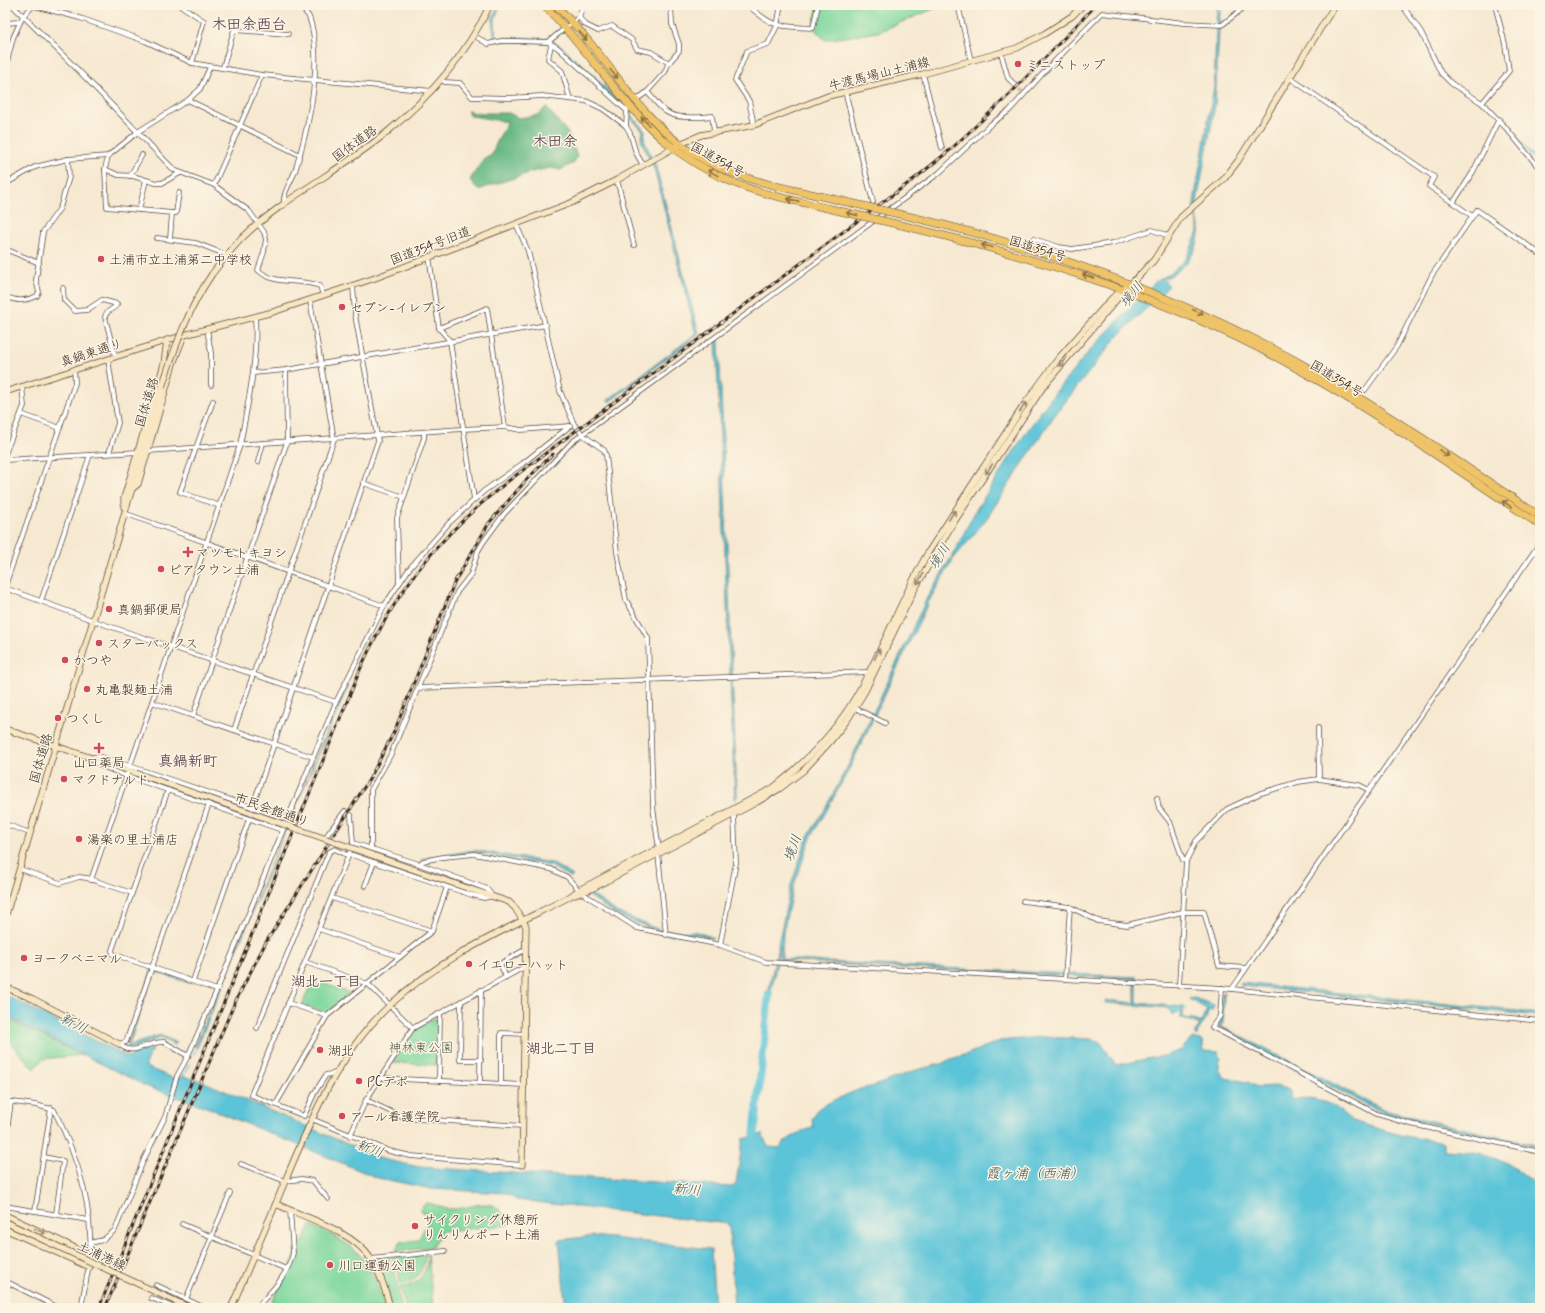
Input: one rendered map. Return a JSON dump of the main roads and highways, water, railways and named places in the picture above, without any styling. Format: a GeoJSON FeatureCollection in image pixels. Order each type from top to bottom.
{"type":"FeatureCollection","features":[{"type":"Feature","properties":{"kind":"highway","name":"国道354号"},"geometry":{"type":"LineString","coordinates":[[544,5],[569,26]]}},
{"type":"Feature","properties":{"kind":"highway","name":"国道354号"},"geometry":{"type":"LineString","coordinates":[[555,5],[569,26],[646,123],[710,171],[744,186],[1024,256],[1157,302],[1224,332],[1320,382],[1356,403],[1540,525]]}},
{"type":"Feature","properties":{"kind":"highway","name":"国道354号"},"geometry":{"type":"LineString","coordinates":[[677,146],[739,176],[967,230],[1033,250],[1162,296],[1228,327],[1322,376],[1540,516]]}},
{"type":"Feature","properties":{"kind":"water"},"geometry":{"type":"Polygon","coordinates":[[[497,5],[500,5],[495,20],[496,39],[516,37],[548,39],[561,46],[629,109],[629,113],[645,131],[644,140],[656,167],[699,334],[609,402],[608,400],[696,334],[654,168],[641,140],[643,131],[627,114],[627,111],[551,43],[495,41],[492,20],[498,6],[497,5]]]}},
{"type":"Feature","properties":{"kind":"water"},"geometry":{"type":"Polygon","coordinates":[[[1217,5],[1219,5],[1220,11],[1215,105],[1195,213],[1198,223],[1193,213],[1214,87],[1217,5]]]}},
{"type":"Feature","properties":{"kind":"water"},"geometry":{"type":"Polygon","coordinates":[[[1198,223],[1199,233],[1197,243],[1194,252],[1188,261],[1181,268],[1163,279],[1169,286],[1116,338],[1054,416],[985,521],[954,558],[930,599],[852,763],[811,837],[793,888],[783,932],[782,959],[1137,977],[1137,1003],[1184,1007],[1183,1017],[1187,1019],[1191,1018],[1201,1023],[1207,1009],[1189,999],[1194,998],[1214,1005],[1212,1011],[1209,1010],[1206,1019],[1197,1033],[1198,1036],[1195,1036],[1195,1032],[1200,1025],[1180,1018],[1182,1012],[1172,1015],[1169,1008],[1106,1003],[1106,1000],[1135,1003],[1135,979],[877,967],[788,961],[780,960],[780,945],[769,1003],[766,1003],[790,888],[808,836],[824,811],[850,762],[927,598],[952,556],[976,510],[1027,431],[1054,394],[1091,349],[1155,282],[1172,272],[1186,259],[1198,232],[1198,223]]]}},
{"type":"Feature","properties":{"kind":"water"},"geometry":{"type":"Polygon","coordinates":[[[716,340],[719,340],[737,797],[735,798],[716,340]]]}},
{"type":"Feature","properties":{"kind":"water"},"geometry":{"type":"Polygon","coordinates":[[[346,685],[348,686],[285,832],[197,1048],[195,1047],[204,1024],[346,685]]]}},
{"type":"Feature","properties":{"kind":"water"},"geometry":{"type":"Polygon","coordinates":[[[474,850],[552,863],[573,876],[571,878],[551,866],[474,852],[424,860],[422,859],[474,850]]]}},
{"type":"Feature","properties":{"kind":"water"},"geometry":{"type":"Polygon","coordinates":[[[591,894],[616,912],[662,931],[697,932],[712,937],[712,939],[697,934],[668,935],[616,915],[588,895],[591,894]]]}},
{"type":"Feature","properties":{"kind":"water"},"geometry":{"type":"Polygon","coordinates":[[[152,969],[190,981],[189,983],[153,971],[129,1046],[160,1035],[176,1043],[175,1045],[160,1038],[133,1048],[127,1047],[152,969]]]}},
{"type":"Feature","properties":{"kind":"water"},"geometry":{"type":"Polygon","coordinates":[[[1241,983],[1517,1011],[1540,1014],[1540,1016],[1241,986],[1241,983]]]}},
{"type":"Feature","properties":{"kind":"water"},"geometry":{"type":"Polygon","coordinates":[[[1222,993],[1224,993],[1223,1024],[1220,1026],[1387,1111],[1540,1146],[1540,1148],[1386,1114],[1276,1059],[1218,1026],[1220,1023],[1222,993]]]}},
{"type":"Feature","properties":{"kind":"water","name":"霞ヶ浦（西浦）"},"geometry":{"type":"Polygon","coordinates":[[[5,995],[128,1057],[143,1049],[152,1050],[146,1061],[146,1067],[175,1079],[183,1076],[204,1082],[382,1159],[420,1167],[732,1187],[736,1184],[743,1139],[762,1134],[768,1147],[779,1148],[794,1135],[813,1128],[812,1119],[819,1108],[830,1102],[860,1089],[874,1086],[916,1070],[941,1064],[1000,1041],[1042,1037],[1092,1039],[1101,1043],[1116,1065],[1167,1055],[1181,1050],[1192,1038],[1202,1041],[1204,1051],[1219,1052],[1221,1059],[1219,1062],[1219,1069],[1225,1078],[1248,1082],[1257,1087],[1275,1086],[1290,1090],[1291,1100],[1304,1098],[1324,1102],[1334,1106],[1352,1121],[1400,1135],[1444,1143],[1444,1150],[1471,1152],[1494,1157],[1509,1164],[1529,1178],[1540,1189],[1540,1308],[734,1308],[729,1224],[517,1200],[506,1193],[432,1189],[378,1178],[206,1107],[148,1087],[5,1016],[5,995]]]}},
{"type":"Feature","properties":{"kind":"water"},"geometry":{"type":"Polygon","coordinates":[[[593,1236],[711,1249],[715,1308],[552,1308],[552,1303],[565,1301],[559,1240],[593,1236]]]}},
{"type":"Feature","properties":{"kind":"waterway"},"geometry":{"type":"LineString","coordinates":[[1515,135],[1533,157]]}},
{"type":"Feature","properties":{"kind":"waterway"},"geometry":{"type":"LineString","coordinates":[[1535,159],[1540,164]]}},
{"type":"Feature","properties":{"kind":"waterway"},"geometry":{"type":"LineString","coordinates":[[736,795],[736,801]]}},
{"type":"Feature","properties":{"kind":"waterway","name":"境川"},"geometry":{"type":"LineString","coordinates":[[753,1147],[769,994]]}},
{"type":"Feature","properties":{"kind":"waterway"},"geometry":{"type":"LineString","coordinates":[[1183,1008],[1187,1009]]}},
{"type":"Feature","properties":{"kind":"waterway"},"geometry":{"type":"LineString","coordinates":[[194,1054],[197,1046]]}},
{"type":"Feature","properties":{"kind":"waterway"},"geometry":{"type":"LineString","coordinates":[[183,1077],[189,1064]]}},
{"type":"Feature","properties":{"kind":"tunnel"},"geometry":{"type":"LineString","coordinates":[[1015,85],[1022,92]]}},
{"type":"Feature","properties":{"kind":"railway"},"geometry":{"type":"LineString","coordinates":[[99,1308],[362,665],[390,611],[423,564],[461,522],[507,482],[918,176],[950,150],[1010,94],[1096,5]]}},
{"type":"Feature","properties":{"kind":"railway"},"geometry":{"type":"LineString","coordinates":[[105,1308],[234,1004],[266,942],[370,778],[394,732],[455,581],[489,523],[528,478],[553,454]]}},
{"type":"Feature","properties":{"kind":"place","name":"ミニストップ"},"geometry":{"type":"Point","coordinates":[1018,64]}},
{"type":"Feature","properties":{"kind":"place","name":"土浦市立土浦第二中学校"},"geometry":{"type":"Point","coordinates":[101,259]}},
{"type":"Feature","properties":{"kind":"place","name":"セブン-イレブン"},"geometry":{"type":"Point","coordinates":[342,307]}},
{"type":"Feature","properties":{"kind":"place","name":"マツモトキヨシ"},"geometry":{"type":"Point","coordinates":[188,552]}},
{"type":"Feature","properties":{"kind":"place","name":"ピアタウン土浦"},"geometry":{"type":"Point","coordinates":[161,569]}},
{"type":"Feature","properties":{"kind":"place","name":"真鍋郵便局"},"geometry":{"type":"Point","coordinates":[109,609]}},
{"type":"Feature","properties":{"kind":"place","name":"スターバックス"},"geometry":{"type":"Point","coordinates":[99,643]}},
{"type":"Feature","properties":{"kind":"place","name":"かつや"},"geometry":{"type":"Point","coordinates":[65,660]}},
{"type":"Feature","properties":{"kind":"place","name":"丸亀製麺土浦"},"geometry":{"type":"Point","coordinates":[87,689]}},
{"type":"Feature","properties":{"kind":"place","name":"つくし"},"geometry":{"type":"Point","coordinates":[58,718]}},
{"type":"Feature","properties":{"kind":"place","name":"山口薬局"},"geometry":{"type":"Point","coordinates":[99,748]}},
{"type":"Feature","properties":{"kind":"place","name":"マクドナルド"},"geometry":{"type":"Point","coordinates":[64,779]}},
{"type":"Feature","properties":{"kind":"place","name":"湯楽の里土浦店"},"geometry":{"type":"Point","coordinates":[79,839]}},
{"type":"Feature","properties":{"kind":"place","name":"ヨークベニマル"},"geometry":{"type":"Point","coordinates":[24,958]}},
{"type":"Feature","properties":{"kind":"place","name":"イエローハット"},"geometry":{"type":"Point","coordinates":[469,964]}},
{"type":"Feature","properties":{"kind":"place","name":"湖北"},"geometry":{"type":"Point","coordinates":[320,1050]}},
{"type":"Feature","properties":{"kind":"place","name":"PCデポ"},"geometry":{"type":"Point","coordinates":[359,1081]}},
{"type":"Feature","properties":{"kind":"place","name":"アール看護学院"},"geometry":{"type":"Point","coordinates":[342,1116]}},
{"type":"Feature","properties":{"kind":"place","name":"サイクリング休憩所 りんりんポート土浦"},"geometry":{"type":"Point","coordinates":[415,1226]}},
{"type":"Feature","properties":{"kind":"place","name":"川口運動公園"},"geometry":{"type":"Point","coordinates":[330,1265]}},
{"type":"Feature","properties":{"kind":"district","name":"木田余西台"},"geometry":{"type":"Point","coordinates":[249,24]}},
{"type":"Feature","properties":{"kind":"district","name":"木田余"},"geometry":{"type":"Point","coordinates":[555,141]}},
{"type":"Feature","properties":{"kind":"district","name":"真鍋新町"},"geometry":{"type":"Point","coordinates":[188,761]}},
{"type":"Feature","properties":{"kind":"district","name":"湖北一丁目"},"geometry":{"type":"Point","coordinates":[326,981]}},
{"type":"Feature","properties":{"kind":"district","name":"湖北二丁目"},"geometry":{"type":"Point","coordinates":[561,1048]}},
{"type":"Feature","properties":{"kind":"water label","name":"新川"},"geometry":{"type":"Point","coordinates":[74,1023]}},
{"type":"Feature","properties":{"kind":"water label","name":"新川"},"geometry":{"type":"Point","coordinates":[370,1148]}},
{"type":"Feature","properties":{"kind":"water label","name":"新川"},"geometry":{"type":"Point","coordinates":[687,1189]}},
{"type":"Feature","properties":{"kind":"park label","name":"神林東公園"},"geometry":{"type":"Point","coordinates":[421,1047]}}]}
